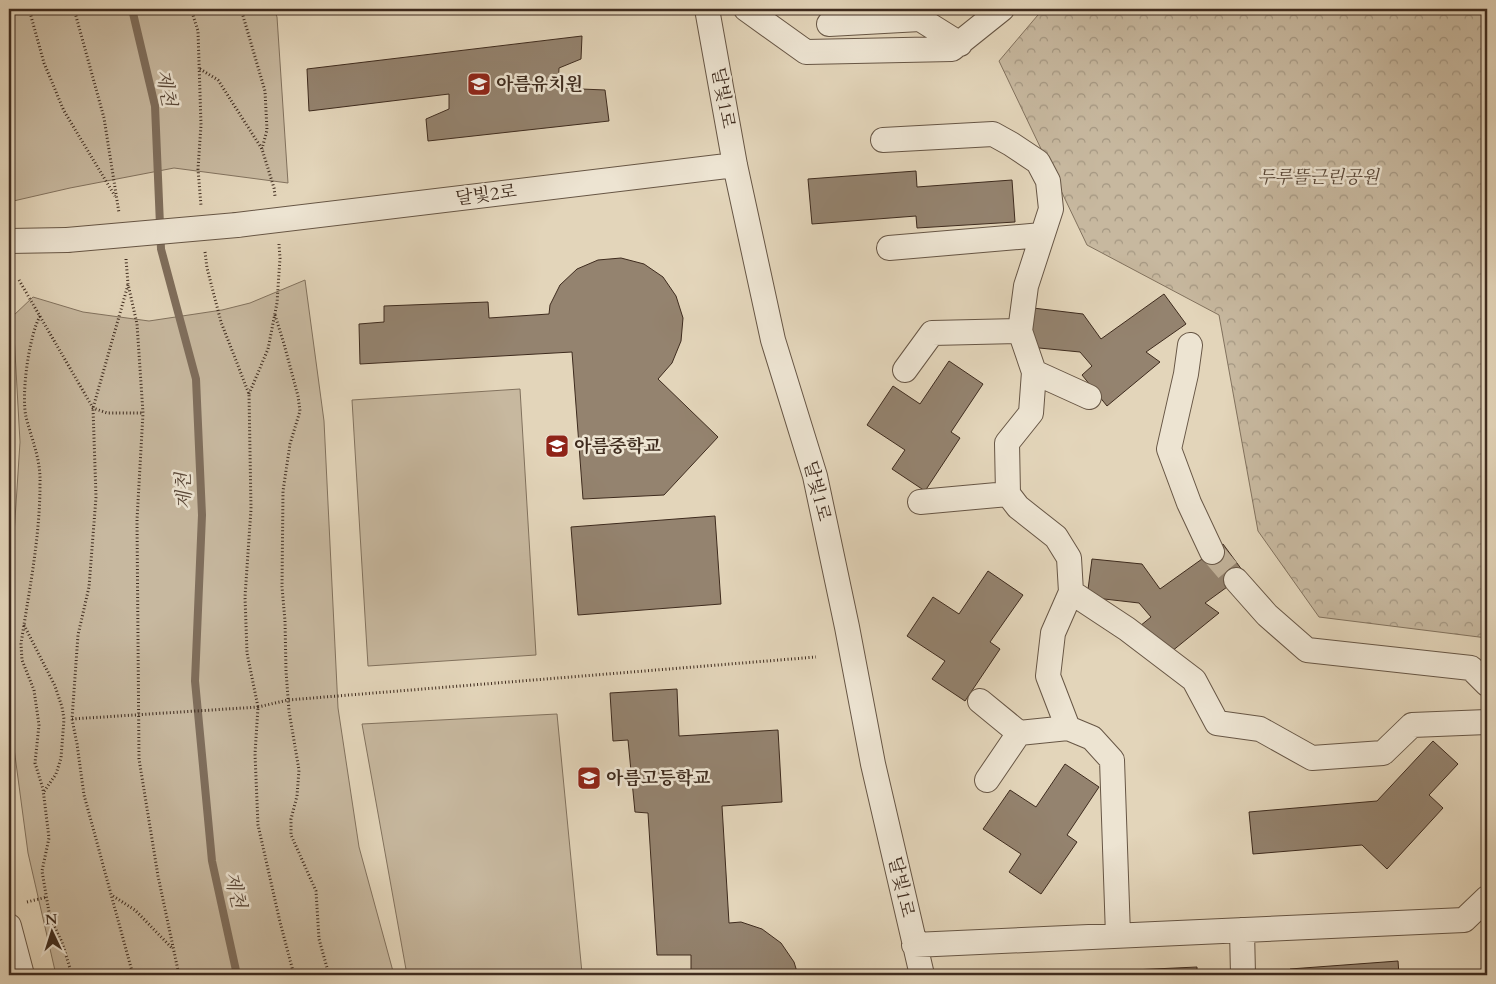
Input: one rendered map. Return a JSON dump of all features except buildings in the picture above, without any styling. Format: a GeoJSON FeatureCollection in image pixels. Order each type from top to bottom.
{"type":"FeatureCollection","features":[{"type":"Feature","properties":{"kind":"street","name":"달빛1로"},"geometry":{"type":"LineString","coordinates":[[706,9],[735,166],[773,340],[815,476],[847,627],[873,764],[922,975]]}},
{"type":"Feature","properties":{"kind":"street"},"geometry":{"type":"LineString","coordinates":[[746,9],[806,52],[952,50],[1002,9]]}},
{"type":"Feature","properties":{"kind":"street"},"geometry":{"type":"LineString","coordinates":[[829,24],[920,19],[960,44]]}},
{"type":"Feature","properties":{"kind":"street"},"geometry":{"type":"LineString","coordinates":[[883,140],[993,134],[1038,162],[1048,181],[1051,209],[1026,286],[1020,331],[1034,372],[1031,413],[1007,443],[1008,494],[1018,507],[1056,536],[1069,558],[1071,592],[1053,633],[1048,676],[1068,728]]}},
{"type":"Feature","properties":{"kind":"street","name":"달빛2로"},"geometry":{"type":"LineString","coordinates":[[9,241],[66,240],[237,225],[735,166]]}},
{"type":"Feature","properties":{"kind":"street"},"geometry":{"type":"LineString","coordinates":[[889,248],[1042,235]]}},
{"type":"Feature","properties":{"kind":"street"},"geometry":{"type":"LineString","coordinates":[[905,370],[932,332],[1020,331]]}},
{"type":"Feature","properties":{"kind":"street"},"geometry":{"type":"LineString","coordinates":[[1190,346],[1186,374],[1168,448],[1189,503],[1212,552]]}},
{"type":"Feature","properties":{"kind":"street"},"geometry":{"type":"LineString","coordinates":[[1034,372],[1089,397]]}},
{"type":"Feature","properties":{"kind":"street"},"geometry":{"type":"LineString","coordinates":[[920,502],[1008,494]]}},
{"type":"Feature","properties":{"kind":"street"},"geometry":{"type":"LineString","coordinates":[[1236,580],[1268,615],[1307,650],[1471,668],[1487,684]]}},
{"type":"Feature","properties":{"kind":"street"},"geometry":{"type":"LineString","coordinates":[[1071,592],[1127,629],[1194,680],[1217,723],[1260,729],[1312,758],[1383,754],[1412,725],[1487,722]]}},
{"type":"Feature","properties":{"kind":"street"},"geometry":{"type":"LineString","coordinates":[[980,701],[1019,733],[1068,728],[1092,738],[1112,760],[1118,935]]}},
{"type":"Feature","properties":{"kind":"street"},"geometry":{"type":"LineString","coordinates":[[987,780],[1019,733]]}},
{"type":"Feature","properties":{"kind":"street"},"geometry":{"type":"LineString","coordinates":[[914,945],[1464,920],[1487,898]]}},
{"type":"Feature","properties":{"kind":"street"},"geometry":{"type":"LineString","coordinates":[[9,926],[22,975]]}},
{"type":"Feature","properties":{"kind":"street"},"geometry":{"type":"LineString","coordinates":[[1242,930],[1243,975]]}},
{"type":"Feature","properties":{"kind":"path"},"geometry":{"type":"LineString","coordinates":[[29,9],[44,63],[64,111],[117,198]]}},
{"type":"Feature","properties":{"kind":"path"},"geometry":{"type":"LineString","coordinates":[[74,9],[104,118],[120,217]]}},
{"type":"Feature","properties":{"kind":"path"},"geometry":{"type":"LineString","coordinates":[[191,9],[198,31],[200,69],[201,125],[198,169],[201,207]]}},
{"type":"Feature","properties":{"kind":"path"},"geometry":{"type":"LineString","coordinates":[[241,9],[265,91],[267,130],[262,149]]}},
{"type":"Feature","properties":{"kind":"path"},"geometry":{"type":"LineString","coordinates":[[200,69],[218,80],[262,149],[274,188],[280,258],[277,303],[268,349],[249,394]]}},
{"type":"Feature","properties":{"kind":"path"},"geometry":{"type":"LineString","coordinates":[[205,250],[207,268],[221,322],[249,394],[251,509],[245,597],[247,653],[258,707],[255,754],[258,825],[294,975]]}},
{"type":"Feature","properties":{"kind":"path"},"geometry":{"type":"LineString","coordinates":[[125,253],[128,284],[137,324],[143,413],[137,520],[139,759],[158,876],[179,975]]}},
{"type":"Feature","properties":{"kind":"path"},"geometry":{"type":"LineString","coordinates":[[19,280],[93,408],[107,413],[143,413]]}},
{"type":"Feature","properties":{"kind":"path"},"geometry":{"type":"LineString","coordinates":[[128,284],[93,408],[96,497],[90,587],[78,635],[72,719],[84,795],[133,975]]}},
{"type":"Feature","properties":{"kind":"path"},"geometry":{"type":"LineString","coordinates":[[275,315],[298,396],[300,410],[290,444],[283,491],[282,587],[286,671],[288,700],[299,770],[297,796],[291,819],[291,835],[316,892],[319,939],[329,975]]}},
{"type":"Feature","properties":{"kind":"path"},"geometry":{"type":"LineString","coordinates":[[40,316],[35,325],[25,381],[26,415],[39,460],[40,483],[38,529],[21,644],[22,660],[34,690],[39,725],[35,763],[44,793],[49,838],[42,871],[46,897],[50,918],[62,942],[72,975]]}},
{"type":"Feature","properties":{"kind":"path"},"geometry":{"type":"LineString","coordinates":[[24,624],[55,686],[64,719],[62,758],[56,774],[44,793]]}},
{"type":"Feature","properties":{"kind":"path"},"geometry":{"type":"LineString","coordinates":[[64,719],[258,707],[288,700],[816,657]]}},
{"type":"Feature","properties":{"kind":"path"},"geometry":{"type":"LineString","coordinates":[[112,896],[135,910],[174,950]]}},
{"type":"Feature","properties":{"kind":"path"},"geometry":{"type":"LineString","coordinates":[[26,902],[46,897]]}},
{"type":"Feature","properties":{"kind":"green space"},"geometry":{"type":"Polygon","coordinates":[[[9,9],[274,9],[277,17],[288,183],[174,168],[9,202],[9,9]]]}},
{"type":"Feature","properties":{"kind":"green space","name":"두루뜰근린공원"},"geometry":{"type":"Polygon","coordinates":[[[1043,9],[1487,9],[1487,638],[1319,617],[1258,531],[1219,315],[1087,245],[999,61],[1043,9]]]}},
{"type":"Feature","properties":{"kind":"green space"},"geometry":{"type":"Polygon","coordinates":[[[305,280],[324,421],[338,708],[359,847],[394,975],[56,975],[28,853],[10,718],[10,597],[20,442],[13,316],[33,297],[83,312],[149,321],[222,310],[250,303],[305,280]]]}},
{"type":"Feature","properties":{"kind":"green space"},"geometry":{"type":"Polygon","coordinates":[[[520,389],[536,655],[368,666],[352,400],[520,389]]]}},
{"type":"Feature","properties":{"kind":"green space"},"geometry":{"type":"Polygon","coordinates":[[[557,714],[582,973],[407,975],[362,724],[557,714]]]}},
{"type":"Feature","properties":{"kind":"waterway","name":"제천"},"geometry":{"type":"LineString","coordinates":[[132,9],[155,106],[161,249],[196,379],[202,515],[195,681],[212,861],[237,975]]}},
{"type":"Feature","properties":{"kind":"tunnel"},"geometry":{"type":"LineString","coordinates":[[1212,552],[1236,580]]}},
{"type":"Feature","properties":{"kind":"place","name":"아름유치원"},"geometry":{"type":"Point","coordinates":[479,84]}},
{"type":"Feature","properties":{"kind":"place","name":"아름중학교"},"geometry":{"type":"Point","coordinates":[557,446]}},
{"type":"Feature","properties":{"kind":"place","name":"아름고등학교"},"geometry":{"type":"Point","coordinates":[589,778]}}]}
